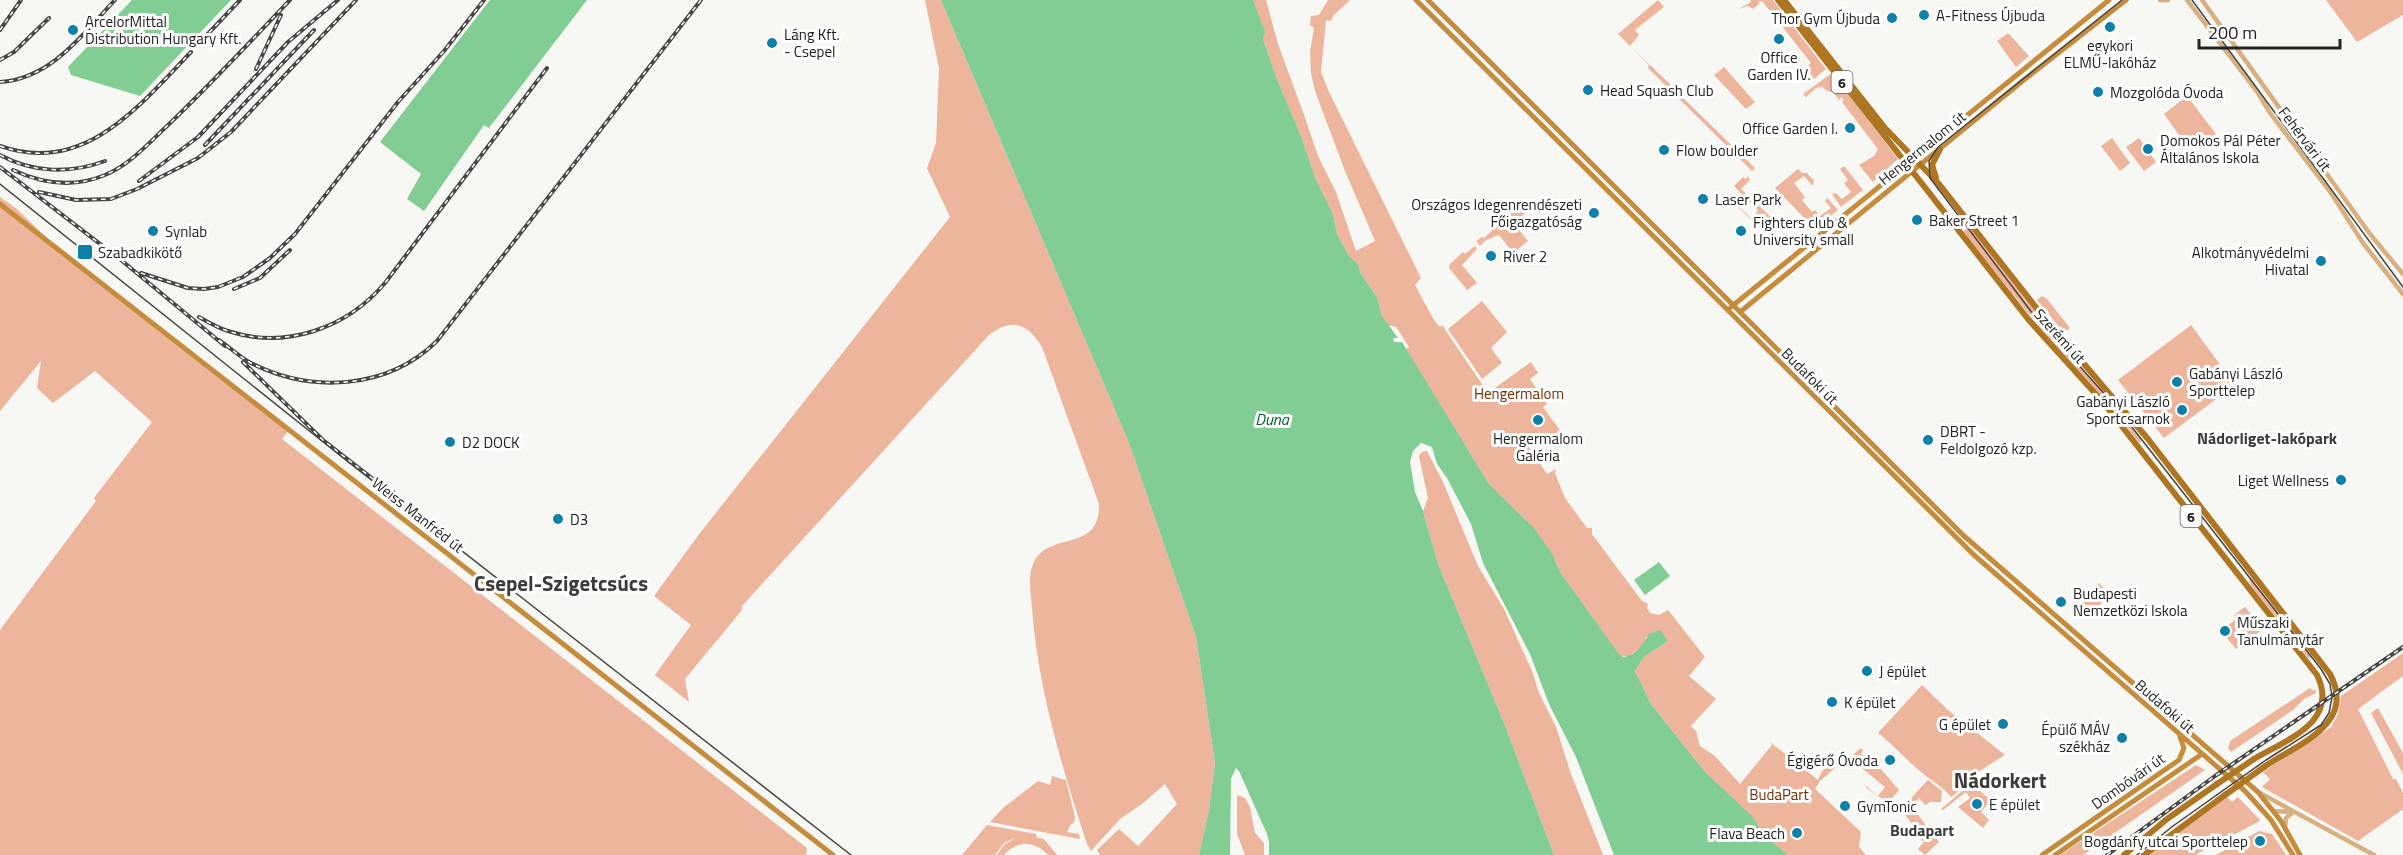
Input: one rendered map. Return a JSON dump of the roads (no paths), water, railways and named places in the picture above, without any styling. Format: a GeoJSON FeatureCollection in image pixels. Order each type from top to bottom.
{"type":"FeatureCollection","features":[{"type":"Feature","properties":{"kind":"main road","name":"Budafoki út"},"geometry":{"type":"LineString","coordinates":[[1416,0],[1797,380],[1980,551],[2258,792]]}},
{"type":"Feature","properties":{"kind":"main road","name":"Budafoki út"},"geometry":{"type":"LineString","coordinates":[[1428,0],[1803,374],[1974,555],[2253,798]]}},
{"type":"Feature","properties":{"kind":"main road","name":"Szerémi út"},"geometry":{"type":"LineString","coordinates":[[1778,0],[2028,319],[2113,415],[2177,499],[2284,631],[2321,685],[2321,710],[2312,724],[2217,784],[2167,819],[2124,855]]}},
{"type":"Feature","properties":{"kind":"main road","name":"Szerémi út"},"geometry":{"type":"LineString","coordinates":[[1784,0],[1885,128],[1939,184],[2043,316],[2148,439],[2334,681],[2337,693],[2336,709],[2330,722],[2321,731],[2264,766],[2144,855]]}},
{"type":"Feature","properties":{"kind":"main road","name":"Hengermalom út"},"geometry":{"type":"LineString","coordinates":[[1728,309],[2109,0]]}},
{"type":"Feature","properties":{"kind":"main road","name":"Hengermalom út"},"geometry":{"type":"LineString","coordinates":[[1734,316],[2126,0]]}},
{"type":"Feature","properties":{"kind":"main road"},"geometry":{"type":"LineString","coordinates":[[1490,74],[1496,67]]}},
{"type":"Feature","properties":{"kind":"main road"},"geometry":{"type":"LineString","coordinates":[[1560,131],[1562,145],[1573,144],[1570,154]]}},
{"type":"Feature","properties":{"kind":"main road"},"geometry":{"type":"LineString","coordinates":[[1939,184],[1932,165],[1940,149]]}},
{"type":"Feature","properties":{"kind":"main road"},"geometry":{"type":"LineString","coordinates":[[1606,176],[1608,191],[1620,191]]}},
{"type":"Feature","properties":{"kind":"main road","name":"Weiss Manfréd út"},"geometry":{"type":"LineString","coordinates":[[0,206],[182,345],[833,855]]}},
{"type":"Feature","properties":{"kind":"main road"},"geometry":{"type":"LineString","coordinates":[[1848,211],[1855,218]]}},
{"type":"Feature","properties":{"kind":"main road"},"geometry":{"type":"LineString","coordinates":[[1777,268],[1783,277]]}},
{"type":"Feature","properties":{"kind":"main road"},"geometry":{"type":"LineString","coordinates":[[1784,367],[1790,361]]}},
{"type":"Feature","properties":{"kind":"main road"},"geometry":{"type":"LineString","coordinates":[[1797,380],[1803,374]]}},
{"type":"Feature","properties":{"kind":"main road","name":"Dombóvári út"},"geometry":{"type":"LineString","coordinates":[[2042,855],[2179,760],[2184,748],[2177,733]]}},
{"type":"Feature","properties":{"kind":"main road"},"geometry":{"type":"LineString","coordinates":[[2202,754],[2208,749]]}},
{"type":"Feature","properties":{"kind":"main road","name":"Dombóvári út"},"geometry":{"type":"LineString","coordinates":[[2055,855],[2202,754]]}},
{"type":"Feature","properties":{"kind":"main road"},"geometry":{"type":"LineString","coordinates":[[2258,792],[2285,829],[2293,855]]}},
{"type":"Feature","properties":{"kind":"main road"},"geometry":{"type":"LineString","coordinates":[[2253,798],[2273,811]]}},
{"type":"Feature","properties":{"kind":"main road"},"geometry":{"type":"LineString","coordinates":[[2253,798],[2300,855]]}},
{"type":"Feature","properties":{"kind":"main road"},"geometry":{"type":"LineString","coordinates":[[2061,851],[2066,839],[2077,840]]}},
{"type":"Feature","properties":{"kind":"street"},"geometry":{"type":"LineString","coordinates":[[2160,0],[2168,0]]}},
{"type":"Feature","properties":{"kind":"street","name":"Fehérvári út"},"geometry":{"type":"LineString","coordinates":[[2187,0],[2403,294]]}},
{"type":"Feature","properties":{"kind":"street","name":"Fehérvári út"},"geometry":{"type":"LineString","coordinates":[[2202,0],[2370,234],[2403,274]]}},
{"type":"Feature","properties":{"kind":"street"},"geometry":{"type":"LineString","coordinates":[[2215,36],[2223,31]]}},
{"type":"Feature","properties":{"kind":"street","name":"Budafoki út"},"geometry":{"type":"LineString","coordinates":[[2258,792],[2374,855]]}},
{"type":"Feature","properties":{"kind":"street","name":"Budafoki út"},"geometry":{"type":"LineString","coordinates":[[2273,811],[2295,813]]}},
{"type":"Feature","properties":{"kind":"street"},"geometry":{"type":"LineString","coordinates":[[2285,829],[2287,816],[2295,813]]}},
{"type":"Feature","properties":{"kind":"water"},"geometry":{"type":"Polygon","coordinates":[[[132,0],[231,0],[140,96],[71,75],[68,67],[132,0]]]}},
{"type":"Feature","properties":{"kind":"water"},"geometry":{"type":"Polygon","coordinates":[[[490,0],[587,0],[489,128],[484,125],[424,211],[407,199],[421,174],[380,142],[490,0]]]}},
{"type":"Feature","properties":{"kind":"water","name":"Duna"},"geometry":{"type":"Polygon","coordinates":[[[941,0],[1253,0],[1265,32],[1263,39],[1276,77],[1301,136],[1316,180],[1333,214],[1337,234],[1377,297],[1382,316],[1398,338],[1393,338],[1394,342],[1402,342],[1489,484],[1533,527],[1553,555],[1560,572],[1619,654],[1623,657],[1632,654],[1649,634],[1660,630],[1668,641],[1644,657],[1635,671],[1651,704],[1705,772],[1752,816],[1764,835],[1788,855],[1614,855],[1576,757],[1549,704],[1530,654],[1483,563],[1471,524],[1437,464],[1432,447],[1421,443],[1413,451],[1410,462],[1415,492],[1423,511],[1438,564],[1504,723],[1554,855],[1269,855],[1267,834],[1236,768],[1231,779],[1230,855],[1199,855],[1209,810],[1215,763],[1196,637],[1129,443],[941,0]]]}},
{"type":"Feature","properties":{"kind":"water"},"geometry":{"type":"Polygon","coordinates":[[[1659,562],[1670,576],[1645,595],[1634,580],[1659,562]]]}},
{"type":"Feature","properties":{"kind":"tram line"},"geometry":{"type":"LineString","coordinates":[[2122,0],[1938,147],[1929,161],[1930,178],[2033,314],[2117,408],[2321,669],[2330,684],[2332,697],[2329,713],[2321,725],[2266,760],[2173,826],[2137,855]]}},
{"type":"Feature","properties":{"kind":"tram line"},"geometry":{"type":"LineString","coordinates":[[2192,0],[2403,287]]}},
{"type":"Feature","properties":{"kind":"tram line"},"geometry":{"type":"LineString","coordinates":[[0,184],[347,461],[851,855]]}},
{"type":"Feature","properties":{"kind":"railway"},"geometry":{"type":"LineString","coordinates":[[0,30],[21,0]]}},
{"type":"Feature","properties":{"kind":"railway"},"geometry":{"type":"LineString","coordinates":[[0,82],[35,73],[50,64],[65,53],[115,0]]}},
{"type":"Feature","properties":{"kind":"railway"},"geometry":{"type":"LineString","coordinates":[[203,39],[240,0]]}},
{"type":"Feature","properties":{"kind":"railway"},"geometry":{"type":"LineString","coordinates":[[13,170],[36,179],[59,183],[82,182],[114,171],[145,147],[182,112],[290,0]]}},
{"type":"Feature","properties":{"kind":"railway"},"geometry":{"type":"LineString","coordinates":[[139,181],[198,137],[288,42],[338,0]]}},
{"type":"Feature","properties":{"kind":"railway"},"geometry":{"type":"LineString","coordinates":[[39,192],[76,200],[111,199],[137,189],[198,158],[231,132],[356,0]]}},
{"type":"Feature","properties":{"kind":"railway"},"geometry":{"type":"LineString","coordinates":[[141,273],[188,288],[204,289],[218,287],[243,277],[270,258],[295,234],[398,102],[444,51],[484,0]]}},
{"type":"Feature","properties":{"kind":"railway"},"geometry":{"type":"LineString","coordinates":[[219,340],[249,362],[273,372],[297,379],[322,382],[347,382],[372,378],[417,357],[437,341],[701,0]]}},
{"type":"Feature","properties":{"kind":"railway"},"geometry":{"type":"LineString","coordinates":[[256,69],[281,15]]}},
{"type":"Feature","properties":{"kind":"railway"},"geometry":{"type":"LineString","coordinates":[[0,60],[14,52],[49,18]]}},
{"type":"Feature","properties":{"kind":"railway"},"geometry":{"type":"LineString","coordinates":[[205,145],[314,30]]}},
{"type":"Feature","properties":{"kind":"railway"},"geometry":{"type":"LineString","coordinates":[[0,146],[30,153],[58,152],[84,144],[108,130],[130,113],[191,52]]}},
{"type":"Feature","properties":{"kind":"railway"},"geometry":{"type":"LineString","coordinates":[[199,317],[228,331],[272,338],[314,331],[353,312],[385,283],[547,68]]}},
{"type":"Feature","properties":{"kind":"railway"},"geometry":{"type":"LineString","coordinates":[[0,155],[25,165],[52,170],[78,168],[105,161]]}},
{"type":"Feature","properties":{"kind":"railway"},"geometry":{"type":"LineString","coordinates":[[0,167],[121,260],[225,346]]}},
{"type":"Feature","properties":{"kind":"railway"},"geometry":{"type":"LineString","coordinates":[[234,289],[260,278],[290,250]]}},
{"type":"Feature","properties":{"kind":"railway"},"geometry":{"type":"LineString","coordinates":[[243,362],[323,440],[432,525]]}},
{"type":"Feature","properties":{"kind":"railway"},"geometry":{"type":"LineString","coordinates":[[2107,855],[2215,776],[2403,647]]}},
{"type":"Feature","properties":{"kind":"place","name":"A-Fitness Újbuda"},"geometry":{"type":"Point","coordinates":[1924,15]}},
{"type":"Feature","properties":{"kind":"place","name":"Thor Gym Újbuda"},"geometry":{"type":"Point","coordinates":[1892,18]}},
{"type":"Feature","properties":{"kind":"place","name":"egykori ELMŰ-lakóház"},"geometry":{"type":"Point","coordinates":[2110,27]}},
{"type":"Feature","properties":{"kind":"place","name":"ArcelorMittal Distribution Hungary Kft."},"geometry":{"type":"Point","coordinates":[73,30]}},
{"type":"Feature","properties":{"kind":"place","name":"Office Garden IV."},"geometry":{"type":"Point","coordinates":[1779,39]}},
{"type":"Feature","properties":{"kind":"place","name":"Láng Kft. - Csepel"},"geometry":{"type":"Point","coordinates":[772,43]}},
{"type":"Feature","properties":{"kind":"place","name":"Head Squash Club"},"geometry":{"type":"Point","coordinates":[1588,90]}},
{"type":"Feature","properties":{"kind":"place","name":"Mozgolóda Óvoda"},"geometry":{"type":"Point","coordinates":[2098,92]}},
{"type":"Feature","properties":{"kind":"place","name":"Office Garden I."},"geometry":{"type":"Point","coordinates":[1850,128]}},
{"type":"Feature","properties":{"kind":"place","name":"Domokos Pál Péter Általános Iskola"},"geometry":{"type":"Point","coordinates":[2148,149]}},
{"type":"Feature","properties":{"kind":"place","name":"Flow boulder"},"geometry":{"type":"Point","coordinates":[1664,150]}},
{"type":"Feature","properties":{"kind":"place","name":"Laser Park"},"geometry":{"type":"Point","coordinates":[1703,199]}},
{"type":"Feature","properties":{"kind":"place","name":"Országos Idegenrendészeti Főigazgatóság"},"geometry":{"type":"Point","coordinates":[1594,213]}},
{"type":"Feature","properties":{"kind":"place","name":"Baker Street 1"},"geometry":{"type":"Point","coordinates":[1917,220]}},
{"type":"Feature","properties":{"kind":"place","name":"Synlab"},"geometry":{"type":"Point","coordinates":[153,231]}},
{"type":"Feature","properties":{"kind":"place","name":"Fighters club & University small"},"geometry":{"type":"Point","coordinates":[1741,231]}},
{"type":"Feature","properties":{"kind":"place","name":"Szabadkikötő"},"geometry":{"type":"Point","coordinates":[85,252]}},
{"type":"Feature","properties":{"kind":"place","name":"River 2"},"geometry":{"type":"Point","coordinates":[1491,256]}},
{"type":"Feature","properties":{"kind":"place","name":"Alkotmányvédelmi Hivatal"},"geometry":{"type":"Point","coordinates":[2321,261]}},
{"type":"Feature","properties":{"kind":"place","name":"Gabányi László Sporttelep"},"geometry":{"type":"Point","coordinates":[2177,382]}},
{"type":"Feature","properties":{"kind":"place","name":"Gabányi László Sportcsarnok"},"geometry":{"type":"Point","coordinates":[2182,410]}},
{"type":"Feature","properties":{"kind":"place","name":"Hengermalom Galéria"},"geometry":{"type":"Point","coordinates":[1538,420]}},
{"type":"Feature","properties":{"kind":"place","name":"DBRT - Feldolgozó kzp."},"geometry":{"type":"Point","coordinates":[1928,440]}},
{"type":"Feature","properties":{"kind":"place","name":"D2 DOCK"},"geometry":{"type":"Point","coordinates":[450,442]}},
{"type":"Feature","properties":{"kind":"place","name":"Liget Wellness"},"geometry":{"type":"Point","coordinates":[2341,480]}},
{"type":"Feature","properties":{"kind":"place","name":"D3"},"geometry":{"type":"Point","coordinates":[558,519]}},
{"type":"Feature","properties":{"kind":"place","name":"Budapesti Nemzetközi Iskola"},"geometry":{"type":"Point","coordinates":[2061,602]}},
{"type":"Feature","properties":{"kind":"place","name":"Műszaki Tanulmánytár"},"geometry":{"type":"Point","coordinates":[2225,631]}},
{"type":"Feature","properties":{"kind":"place","name":"J épület"},"geometry":{"type":"Point","coordinates":[1867,671]}},
{"type":"Feature","properties":{"kind":"place","name":"K épület"},"geometry":{"type":"Point","coordinates":[1832,702]}},
{"type":"Feature","properties":{"kind":"place","name":"G épület"},"geometry":{"type":"Point","coordinates":[2003,724]}},
{"type":"Feature","properties":{"kind":"place","name":"Épülő MÁV székház"},"geometry":{"type":"Point","coordinates":[2122,738]}},
{"type":"Feature","properties":{"kind":"place","name":"Égigérő Óvoda"},"geometry":{"type":"Point","coordinates":[1890,760]}},
{"type":"Feature","properties":{"kind":"place","name":"E épület"},"geometry":{"type":"Point","coordinates":[1977,804]}},
{"type":"Feature","properties":{"kind":"place","name":"GymTonic"},"geometry":{"type":"Point","coordinates":[1845,806]}},
{"type":"Feature","properties":{"kind":"place","name":"Flava Beach"},"geometry":{"type":"Point","coordinates":[1797,833]}},
{"type":"Feature","properties":{"kind":"place","name":"Bogdánfy utcai Sporttelep"},"geometry":{"type":"Point","coordinates":[2260,841]}},
{"type":"Feature","properties":{"kind":"district","name":"Nádorliget-lakópark"},"geometry":{"type":"Point","coordinates":[2267,438]}},
{"type":"Feature","properties":{"kind":"district","name":"Csepel-Szigetcsúcs"},"geometry":{"type":"Point","coordinates":[561,583]}},
{"type":"Feature","properties":{"kind":"district","name":"Nádorkert"},"geometry":{"type":"Point","coordinates":[2000,780]}},
{"type":"Feature","properties":{"kind":"district","name":"Budapart"},"geometry":{"type":"Point","coordinates":[1922,830]}},
{"type":"Feature","properties":{"kind":"park label","name":"Hengermalom"},"geometry":{"type":"Point","coordinates":[1519,393]}},
{"type":"Feature","properties":{"kind":"park label","name":"BudaPart"},"geometry":{"type":"Point","coordinates":[1779,794]}}]}
